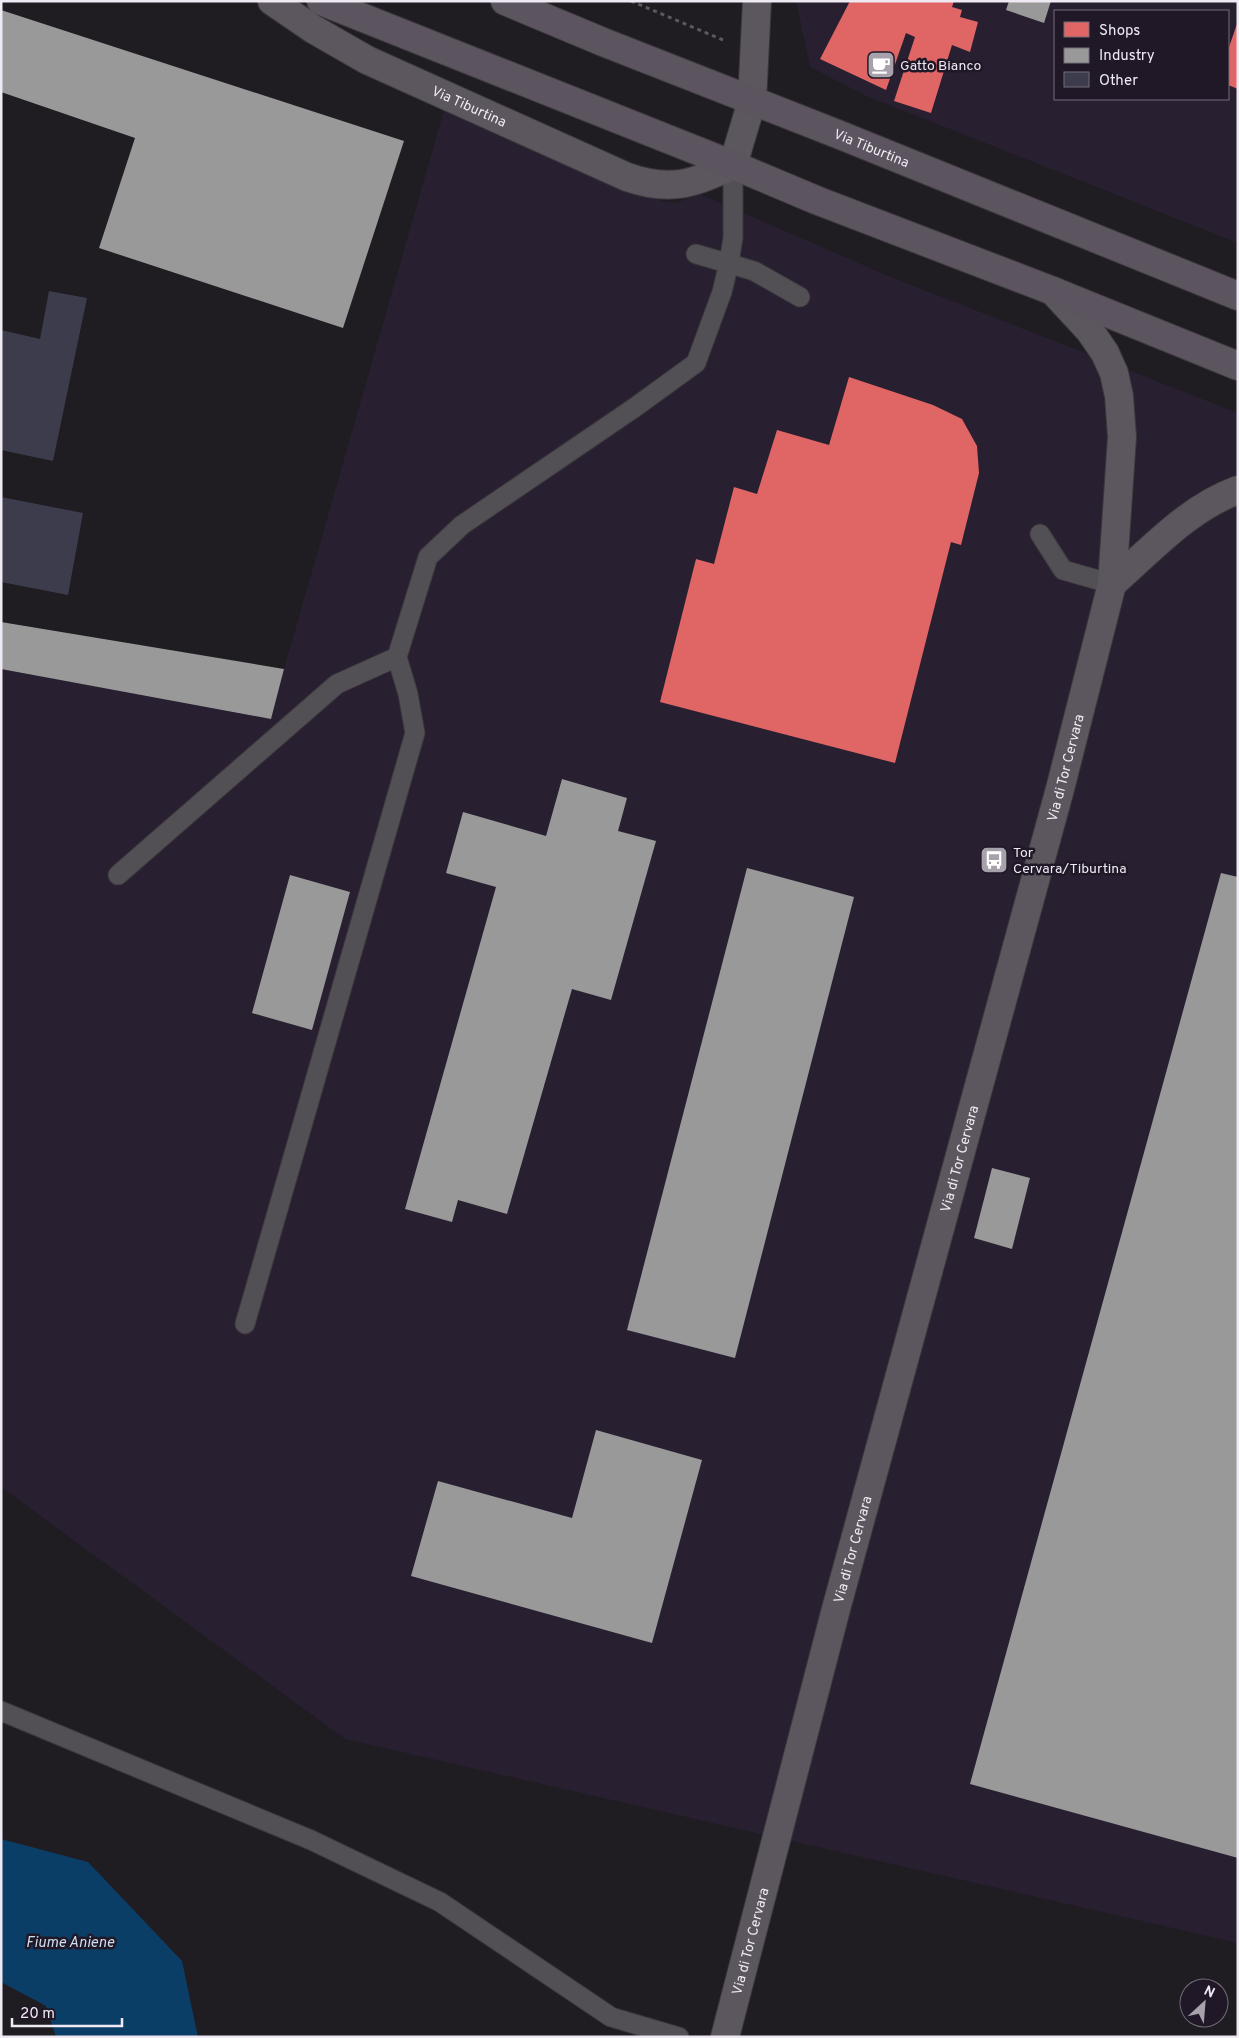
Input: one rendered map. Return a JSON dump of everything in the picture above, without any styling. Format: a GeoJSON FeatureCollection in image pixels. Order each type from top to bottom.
{"type":"FeatureCollection","features":[{"type":"Feature","properties":{"kind":"main road"},"geometry":{"type":"LineString","coordinates":[[321,1],[733,165],[816,200],[1054,291],[1238,366]]}},
{"type":"Feature","properties":{"kind":"main road","name":"Via Tiburtina"},"geometry":{"type":"LineString","coordinates":[[505,1],[1238,296]]}},
{"type":"Feature","properties":{"kind":"street","name":"Via Tiburtina"},"geometry":{"type":"LineString","coordinates":[[272,1],[313,29],[367,60],[627,177],[660,186],[673,185],[698,179],[733,165]]}},
{"type":"Feature","properties":{"kind":"street"},"geometry":{"type":"LineString","coordinates":[[733,165],[752,101],[757,1]]}},
{"type":"Feature","properties":{"kind":"street","name":"Via di Tor Cervara"},"geometry":{"type":"LineString","coordinates":[[725,2037],[836,1609],[1060,789],[1112,584],[1122,437],[1119,396],[1114,373],[1104,353],[1090,331],[1054,291]]}},
{"type":"Feature","properties":{"kind":"street"},"geometry":{"type":"LineString","coordinates":[[1112,584],[1187,518],[1207,504],[1238,490]]}},
{"type":"Feature","properties":{"kind":"lane"},"geometry":{"type":"LineString","coordinates":[[245,1324],[415,733],[408,694],[397,657],[428,557],[462,525],[634,408],[696,363],[722,292],[734,238],[733,165]]}},
{"type":"Feature","properties":{"kind":"lane"},"geometry":{"type":"LineString","coordinates":[[696,254],[754,271],[800,297]]}},
{"type":"Feature","properties":{"kind":"lane"},"geometry":{"type":"LineString","coordinates":[[1040,534],[1062,570],[1112,584]]}},
{"type":"Feature","properties":{"kind":"lane"},"geometry":{"type":"LineString","coordinates":[[118,875],[337,684],[397,657]]}},
{"type":"Feature","properties":{"kind":"lane"},"geometry":{"type":"LineString","coordinates":[[1,1710],[310,1840],[440,1902],[611,2017],[680,2037]]}},
{"type":"Feature","properties":{"kind":"path"},"geometry":{"type":"LineString","coordinates":[[631,1],[725,41]]}},
{"type":"Feature","properties":{"kind":"shaded area"},"geometry":{"type":"Polygon","coordinates":[[[796,1],[1238,1],[1238,243],[864,95],[810,67],[796,1]]]}},
{"type":"Feature","properties":{"kind":"shaded area"},"geometry":{"type":"Polygon","coordinates":[[[446,103],[620,186],[662,201],[675,203],[700,194],[886,275],[1238,413],[1238,1943],[345,1739],[1,1487],[1,669],[271,718],[446,103]]]}},
{"type":"Feature","properties":{"kind":"water","name":"Fiume Aniene"},"geometry":{"type":"Polygon","coordinates":[[[1,1839],[88,1862],[182,1961],[198,2037],[56,2037],[46,2006],[1,1982],[1,1839]]]}},
{"type":"Feature","properties":{"kind":"building: Shops"},"geometry":{"type":"Polygon","coordinates":[[[850,1],[954,1],[952,7],[962,10],[960,17],[978,22],[970,52],[952,45],[931,113],[894,101],[915,37],[906,33],[886,90],[820,59],[850,1]]]}},
{"type":"Feature","properties":{"kind":"building: Shops"},"geometry":{"type":"Polygon","coordinates":[[[1238,21],[1238,89],[1229,85],[1229,47],[1238,21]]]}},
{"type":"Feature","properties":{"kind":"building: Shops"},"geometry":{"type":"Polygon","coordinates":[[[849,377],[933,405],[962,419],[977,446],[979,473],[961,545],[951,542],[895,763],[660,702],[696,559],[714,564],[734,487],[757,494],[777,430],[829,445],[849,377]]]}},
{"type":"Feature","properties":{"kind":"building: Industry"},"geometry":{"type":"Polygon","coordinates":[[[1009,1],[1051,1],[1044,23],[1006,10],[1009,1]]]}},
{"type":"Feature","properties":{"kind":"building: Industry"},"geometry":{"type":"Polygon","coordinates":[[[1,10],[404,141],[343,328],[99,248],[135,138],[1,92],[1,10]]]}},
{"type":"Feature","properties":{"kind":"building: Industry"},"geometry":{"type":"Polygon","coordinates":[[[1,622],[284,669],[271,719],[1,669],[1,622]]]}},
{"type":"Feature","properties":{"kind":"building: Industry"},"geometry":{"type":"Polygon","coordinates":[[[562,779],[627,798],[618,831],[656,841],[611,1000],[572,989],[507,1214],[458,1200],[452,1222],[405,1209],[496,887],[446,873],[463,812],[546,836],[562,779]]]}},
{"type":"Feature","properties":{"kind":"building: Industry"},"geometry":{"type":"Polygon","coordinates":[[[747,868],[854,897],[735,1358],[627,1330],[747,868]]]}},
{"type":"Feature","properties":{"kind":"building: Industry"},"geometry":{"type":"Polygon","coordinates":[[[1221,873],[1238,877],[1238,1858],[970,1784],[1221,873]]]}},
{"type":"Feature","properties":{"kind":"building: Industry"},"geometry":{"type":"Polygon","coordinates":[[[290,875],[350,892],[312,1030],[252,1013],[290,875]]]}},
{"type":"Feature","properties":{"kind":"building: Industry"},"geometry":{"type":"Polygon","coordinates":[[[992,1168],[1030,1178],[1012,1249],[974,1238],[992,1168]]]}},
{"type":"Feature","properties":{"kind":"building: Industry"},"geometry":{"type":"Polygon","coordinates":[[[596,1430],[702,1460],[652,1643],[411,1576],[438,1481],[572,1518],[596,1430]]]}},
{"type":"Feature","properties":{"kind":"building: Other"},"geometry":{"type":"Polygon","coordinates":[[[49,291],[87,298],[53,461],[1,450],[1,330],[40,339],[49,291]]]}},
{"type":"Feature","properties":{"kind":"building: Other"},"geometry":{"type":"Polygon","coordinates":[[[1,497],[83,513],[68,595],[1,582],[1,497]]]}},
{"type":"Feature","properties":{"kind":"place","name":"Gatto Bianco"},"geometry":{"type":"Point","coordinates":[881,65]}},
{"type":"Feature","properties":{"kind":"place","name":"Tor Cervara/Tiburtina"},"geometry":{"type":"Point","coordinates":[994,860]}}]}
